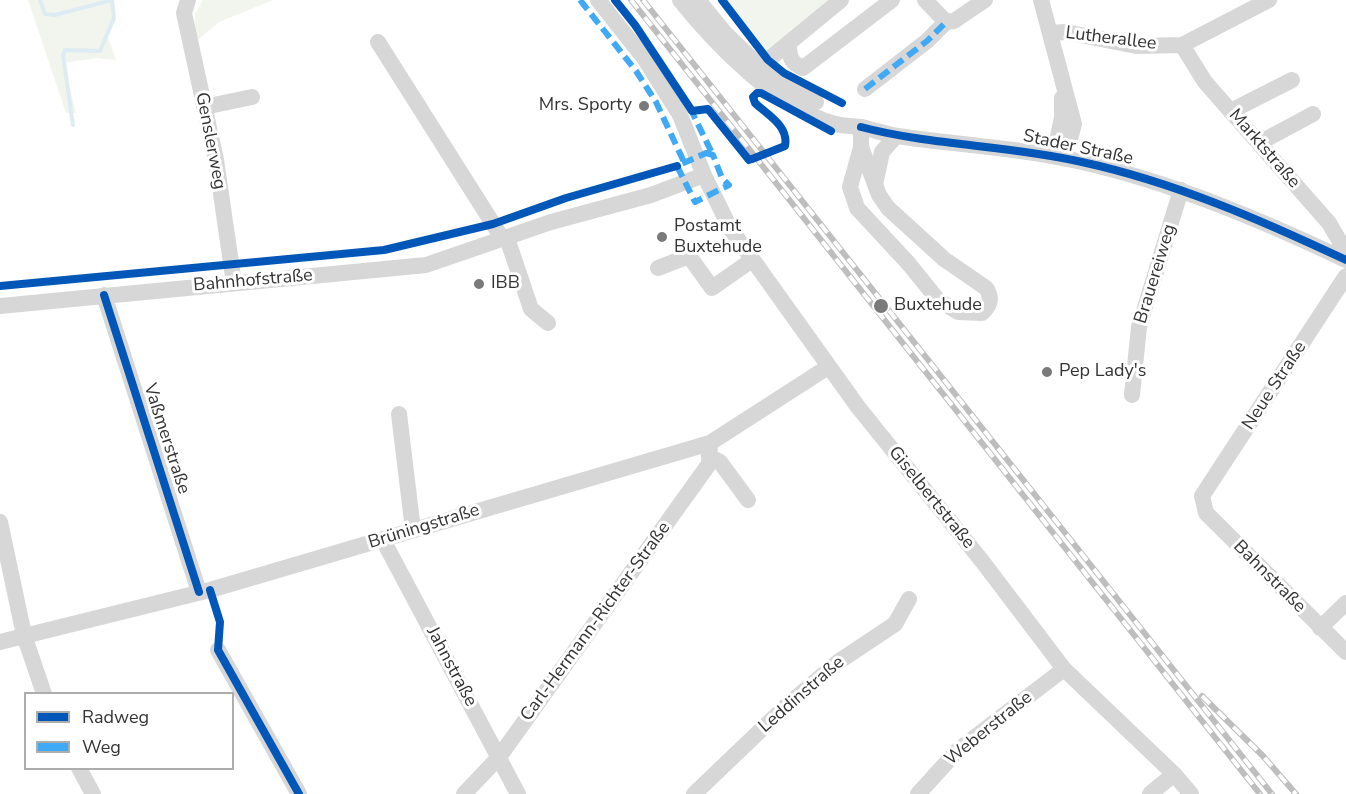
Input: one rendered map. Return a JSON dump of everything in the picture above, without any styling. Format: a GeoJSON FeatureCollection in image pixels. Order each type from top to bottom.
{"type":"FeatureCollection","features":[{"type":"Feature","properties":{"kind":"street","name":"Giselbertstraße"},"geometry":{"type":"LineString","coordinates":[[598,0],[644,58],[680,115],[704,175],[730,228],[828,367],[1064,669],[1174,774],[1191,794]]}},
{"type":"Feature","properties":{"kind":"street"},"geometry":{"type":"LineString","coordinates":[[680,0],[705,32],[755,69],[861,127]]}},
{"type":"Feature","properties":{"kind":"street"},"geometry":{"type":"LineString","coordinates":[[698,0],[755,69],[787,100],[834,123],[861,127]]}},
{"type":"Feature","properties":{"kind":"street"},"geometry":{"type":"LineString","coordinates":[[755,69],[841,0]]}},
{"type":"Feature","properties":{"kind":"street"},"geometry":{"type":"LineString","coordinates":[[789,44],[789,56],[795,65],[803,68],[892,0]]}},
{"type":"Feature","properties":{"kind":"street"},"geometry":{"type":"LineString","coordinates":[[925,0],[946,22]]}},
{"type":"Feature","properties":{"kind":"street"},"geometry":{"type":"LineString","coordinates":[[865,89],[927,41],[946,22],[954,21],[985,0]]}},
{"type":"Feature","properties":{"kind":"street"},"geometry":{"type":"LineString","coordinates":[[1041,0],[1072,116],[1073,134],[1095,165]]}},
{"type":"Feature","properties":{"kind":"street","name":"Lutherallee"},"geometry":{"type":"LineString","coordinates":[[1050,33],[1066,32],[1137,46],[1182,45],[1269,0]]}},
{"type":"Feature","properties":{"kind":"street","name":"Genslerweg"},"geometry":{"type":"LineString","coordinates":[[184,4],[216,160],[234,283]]}},
{"type":"Feature","properties":{"kind":"street"},"geometry":{"type":"LineString","coordinates":[[378,42],[504,238],[531,309],[548,323]]}},
{"type":"Feature","properties":{"kind":"street","name":"Marktstraße"},"geometry":{"type":"LineString","coordinates":[[1182,45],[1204,82],[1329,223],[1346,252]]}},
{"type":"Feature","properties":{"kind":"street"},"geometry":{"type":"LineString","coordinates":[[1231,111],[1292,80]]}},
{"type":"Feature","properties":{"kind":"street"},"geometry":{"type":"LineString","coordinates":[[1054,156],[1062,117],[1062,82]]}},
{"type":"Feature","properties":{"kind":"street"},"geometry":{"type":"LineString","coordinates":[[204,107],[252,97]]}},
{"type":"Feature","properties":{"kind":"street"},"geometry":{"type":"LineString","coordinates":[[1259,143],[1312,114]]}},
{"type":"Feature","properties":{"kind":"street"},"geometry":{"type":"LineString","coordinates":[[861,127],[861,147],[850,186],[852,201],[909,264],[931,294],[958,312],[982,313],[990,303],[990,294],[986,288],[944,259],[888,208],[875,185],[861,147]]}},
{"type":"Feature","properties":{"kind":"street","name":"Stader Straße"},"geometry":{"type":"LineString","coordinates":[[861,127],[896,136],[1000,147],[1095,165],[1181,190],[1261,220],[1346,260]]}},
{"type":"Feature","properties":{"kind":"street"},"geometry":{"type":"LineString","coordinates":[[1054,156],[1073,134]]}},
{"type":"Feature","properties":{"kind":"street"},"geometry":{"type":"LineString","coordinates":[[875,185],[882,152],[896,136]]}},
{"type":"Feature","properties":{"kind":"street","name":"Bahnhofstraße"},"geometry":{"type":"LineString","coordinates":[[0,306],[426,265],[551,222],[651,195],[704,175]]}},
{"type":"Feature","properties":{"kind":"street"},"geometry":{"type":"LineString","coordinates":[[850,186],[858,181],[875,185]]}},
{"type":"Feature","properties":{"kind":"street","name":"Brauereiweg"},"geometry":{"type":"LineString","coordinates":[[1132,395],[1139,327],[1181,190]]}},
{"type":"Feature","properties":{"kind":"street"},"geometry":{"type":"LineString","coordinates":[[658,268],[689,256],[712,288],[753,260]]}},
{"type":"Feature","properties":{"kind":"street","name":"Neue Straße"},"geometry":{"type":"LineString","coordinates":[[1202,496],[1346,276]]}},
{"type":"Feature","properties":{"kind":"street","name":"Vaßmerstraße"},"geometry":{"type":"LineString","coordinates":[[104,295],[199,592]]}},
{"type":"Feature","properties":{"kind":"street","name":"Brüningstraße"},"geometry":{"type":"LineString","coordinates":[[0,642],[199,592],[413,530],[710,450],[828,367]]}},
{"type":"Feature","properties":{"kind":"street"},"geometry":{"type":"LineString","coordinates":[[399,414],[413,530]]}},
{"type":"Feature","properties":{"kind":"street"},"geometry":{"type":"LineString","coordinates":[[710,450],[748,500]]}},
{"type":"Feature","properties":{"kind":"street","name":"Carl-Hermann-Richter-Straße"},"geometry":{"type":"LineString","coordinates":[[464,794],[499,757],[709,464],[710,450]]}},
{"type":"Feature","properties":{"kind":"street","name":"Bahnstraße"},"geometry":{"type":"LineString","coordinates":[[1202,496],[1206,513],[1320,628],[1346,651]]}},
{"type":"Feature","properties":{"kind":"street"},"geometry":{"type":"LineString","coordinates":[[0,522],[24,635],[44,692]]}},
{"type":"Feature","properties":{"kind":"street","name":"Jahnstraße"},"geometry":{"type":"LineString","coordinates":[[383,540],[518,794]]}},
{"type":"Feature","properties":{"kind":"street","name":"Leddinstraße"},"geometry":{"type":"LineString","coordinates":[[694,794],[786,706],[838,662],[895,624],[909,599]]}},
{"type":"Feature","properties":{"kind":"street"},"geometry":{"type":"LineString","coordinates":[[1320,628],[1346,603]]}},
{"type":"Feature","properties":{"kind":"street"},"geometry":{"type":"LineString","coordinates":[[218,650],[299,794]]}},
{"type":"Feature","properties":{"kind":"street","name":"Weberstraße"},"geometry":{"type":"LineString","coordinates":[[918,794],[958,750],[1064,669]]}},
{"type":"Feature","properties":{"kind":"street"},"geometry":{"type":"LineString","coordinates":[[80,770],[93,794]]}},
{"type":"Feature","properties":{"kind":"street"},"geometry":{"type":"LineString","coordinates":[[1150,794],[1174,774]]}},
{"type":"Feature","properties":{"kind":"shaded area"},"geometry":{"type":"Polygon","coordinates":[[[28,0],[112,0],[114,18],[108,37],[116,60],[97,58],[63,63],[76,113],[66,113],[28,0]]]}},
{"type":"Feature","properties":{"kind":"shaded area"},"geometry":{"type":"Polygon","coordinates":[[[203,0],[273,0],[219,22],[194,43],[195,14],[203,0]]]}},
{"type":"Feature","properties":{"kind":"shaded area"},"geometry":{"type":"Polygon","coordinates":[[[725,0],[834,0],[767,55],[725,0]]]}},
{"type":"Feature","properties":{"kind":"waterway"},"geometry":{"type":"LineString","coordinates":[[40,0],[45,14],[55,15],[112,0]]}},
{"type":"Feature","properties":{"kind":"waterway"},"geometry":{"type":"LineString","coordinates":[[73,125],[63,55],[65,50],[100,51],[114,18],[112,0]]}},
{"type":"Feature","properties":{"kind":"railway"},"geometry":{"type":"LineString","coordinates":[[631,0],[1260,794]]}},
{"type":"Feature","properties":{"kind":"railway"},"geometry":{"type":"LineString","coordinates":[[643,0],[1272,794]]}},
{"type":"Feature","properties":{"kind":"railway"},"geometry":{"type":"LineString","coordinates":[[1202,696],[1263,756],[1296,794]]}},
{"type":"Feature","properties":{"kind":"marked path"},"geometry":{"type":"LineString","coordinates":[[580,0],[636,71],[656,102],[684,162]]}},
{"type":"Feature","properties":{"kind":"marked path"},"geometry":{"type":"LineString","coordinates":[[865,89],[927,41],[946,22]]}},
{"type":"Feature","properties":{"kind":"marked path"},"geometry":{"type":"LineString","coordinates":[[690,108],[713,155]]}},
{"type":"Feature","properties":{"kind":"marked path"},"geometry":{"type":"LineString","coordinates":[[706,153],[713,155],[722,178],[729,185],[695,202],[677,166],[706,153]]}},
{"type":"Feature","properties":{"kind":"cycle path"},"geometry":{"type":"LineString","coordinates":[[615,0],[635,25],[692,111],[708,109],[749,160]]}},
{"type":"Feature","properties":{"kind":"cycle path"},"geometry":{"type":"LineString","coordinates":[[722,0],[768,60],[784,73],[842,103]]}},
{"type":"Feature","properties":{"kind":"cycle path"},"geometry":{"type":"LineString","coordinates":[[752,159],[785,146],[781,127],[755,103],[753,97],[757,93],[761,93],[831,131]]}},
{"type":"Feature","properties":{"kind":"cycle path"},"geometry":{"type":"LineString","coordinates":[[861,127],[916,138],[1054,156],[1116,170],[1184,191],[1346,260]]}},
{"type":"Feature","properties":{"kind":"cycle path"},"geometry":{"type":"LineString","coordinates":[[0,286],[384,250],[493,224],[566,198],[677,166]]}},
{"type":"Feature","properties":{"kind":"cycle path"},"geometry":{"type":"LineString","coordinates":[[104,295],[199,592]]}},
{"type":"Feature","properties":{"kind":"cycle path"},"geometry":{"type":"LineString","coordinates":[[210,590],[220,622],[218,650],[299,794]]}},
{"type":"Feature","properties":{"kind":"place","name":"Mrs. Sporty"},"geometry":{"type":"Point","coordinates":[644,106]}},
{"type":"Feature","properties":{"kind":"place","name":"Postamt Buxtehude"},"geometry":{"type":"Point","coordinates":[662,237]}},
{"type":"Feature","properties":{"kind":"place","name":"IBB"},"geometry":{"type":"Point","coordinates":[479,284]}},
{"type":"Feature","properties":{"kind":"place","name":"Buxtehude"},"geometry":{"type":"Point","coordinates":[881,306]}},
{"type":"Feature","properties":{"kind":"place","name":"Pep Lady's"},"geometry":{"type":"Point","coordinates":[1047,372]}}]}
